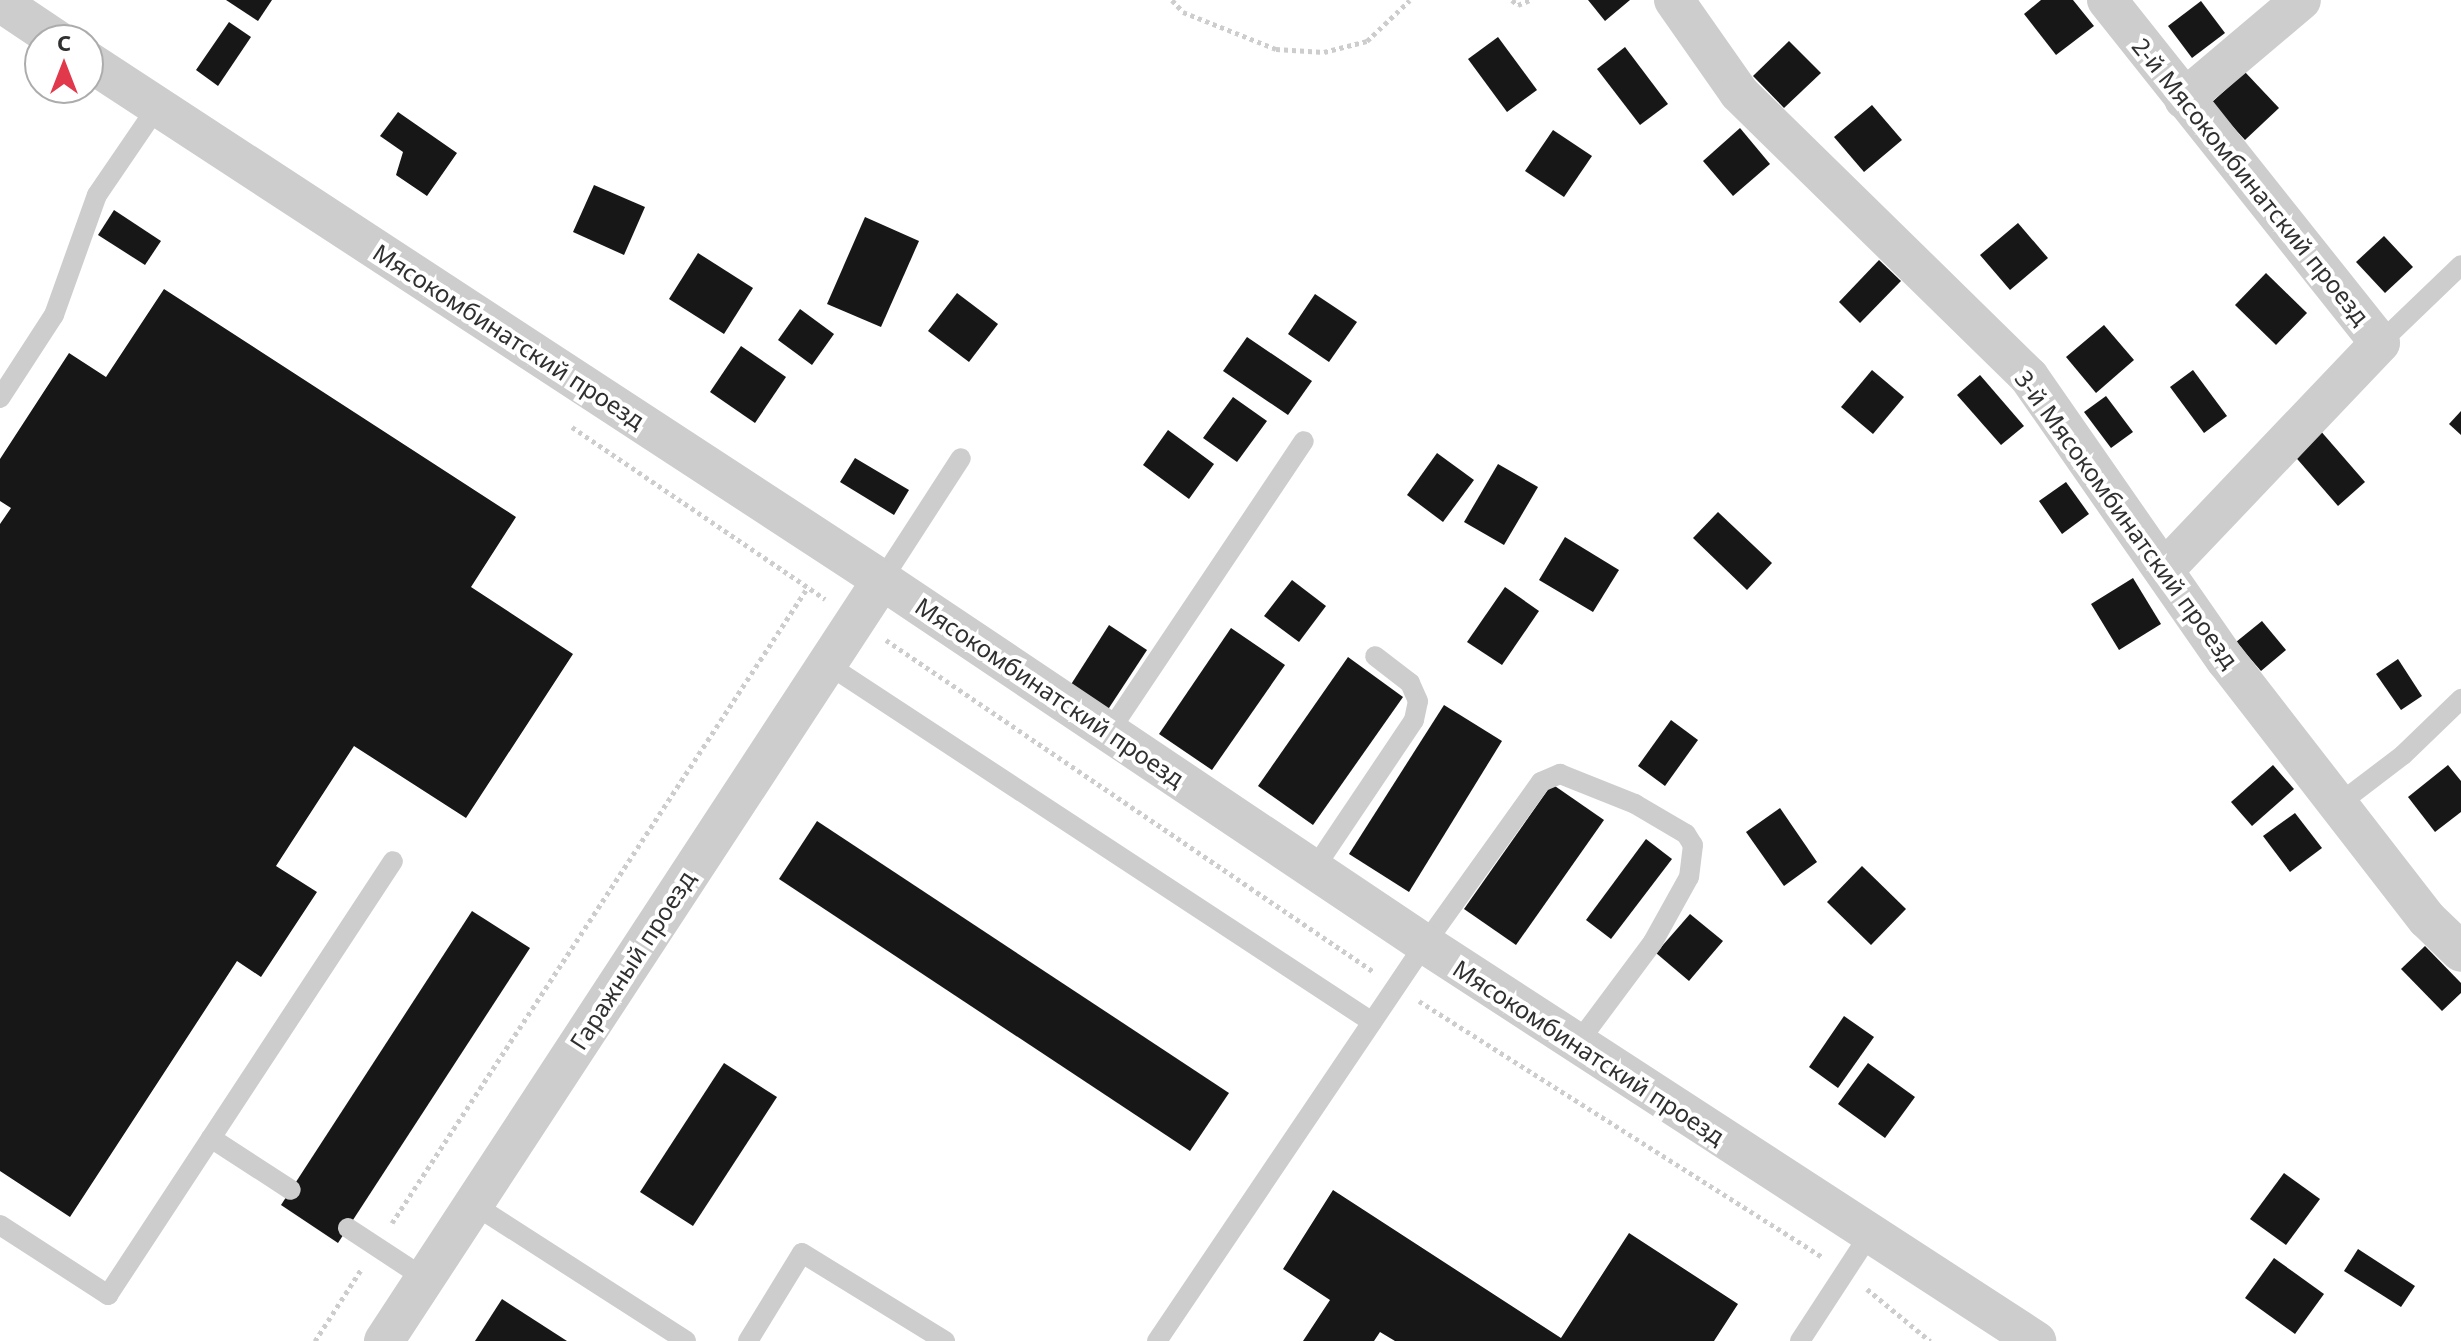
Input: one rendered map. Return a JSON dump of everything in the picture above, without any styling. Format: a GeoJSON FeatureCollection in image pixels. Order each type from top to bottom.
{"type":"FeatureCollection","features":[{"type":"Feature","properties":{"kind":"street","name":"3-й Мясокомбинатский проезд"},"geometry":{"type":"LineString","coordinates":[[1674,0],[1739,93],[2029,377],[2226,660],[2427,919],[2461,952]]}},
{"type":"Feature","properties":{"kind":"street","name":"2-й Мясокомбинатский проезд"},"geometry":{"type":"LineString","coordinates":[[2107,0],[2380,343],[2165,569]]}},
{"type":"Feature","properties":{"kind":"street"},"geometry":{"type":"LineString","coordinates":[[2184,99],[2301,0]]}},
{"type":"Feature","properties":{"kind":"street"},"geometry":{"type":"LineString","coordinates":[[0,2],[33,24]]}},
{"type":"Feature","properties":{"kind":"street","name":"Мясокомбинатский проезд"},"geometry":{"type":"LineString","coordinates":[[104,72],[882,580],[1425,944],[1869,1235],[2016,1336]]}},
{"type":"Feature","properties":{"kind":"street","name":"Гаражный проезд"},"geometry":{"type":"LineString","coordinates":[[384,1341],[882,580]]}},
{"type":"Feature","properties":{"kind":"lane"},"geometry":{"type":"LineString","coordinates":[[0,398],[54,315],[97,195],[157,107]]}},
{"type":"Feature","properties":{"kind":"lane"},"geometry":{"type":"LineString","coordinates":[[2380,343],[2461,265]]}},
{"type":"Feature","properties":{"kind":"lane"},"geometry":{"type":"LineString","coordinates":[[1109,732],[1304,441]]}},
{"type":"Feature","properties":{"kind":"lane"},"geometry":{"type":"LineString","coordinates":[[882,580],[961,458]]}},
{"type":"Feature","properties":{"kind":"lane"},"geometry":{"type":"LineString","coordinates":[[1314,869],[1414,720],[1418,701],[1410,683],[1375,656]]}},
{"type":"Feature","properties":{"kind":"lane"},"geometry":{"type":"LineString","coordinates":[[827,664],[1372,1022]]}},
{"type":"Feature","properties":{"kind":"lane"},"geometry":{"type":"LineString","coordinates":[[2340,803],[2403,755],[2461,699]]}},
{"type":"Feature","properties":{"kind":"lane"},"geometry":{"type":"LineString","coordinates":[[1157,1341],[1425,944],[1541,782],[1560,774],[1635,804],[1686,834],[1693,845],[1689,877],[1653,942],[1577,1044]]}},
{"type":"Feature","properties":{"kind":"lane"},"geometry":{"type":"LineString","coordinates":[[0,1225],[108,1295],[393,861]]}},
{"type":"Feature","properties":{"kind":"lane"},"geometry":{"type":"LineString","coordinates":[[211,1138],[291,1190]]}},
{"type":"Feature","properties":{"kind":"lane"},"geometry":{"type":"LineString","coordinates":[[473,1204],[686,1341]]}},
{"type":"Feature","properties":{"kind":"lane"},"geometry":{"type":"LineString","coordinates":[[348,1228],[424,1278]]}},
{"type":"Feature","properties":{"kind":"lane"},"geometry":{"type":"LineString","coordinates":[[1800,1341],[1869,1235]]}},
{"type":"Feature","properties":{"kind":"lane"},"geometry":{"type":"LineString","coordinates":[[748,1341],[802,1253],[945,1341]]}},
{"type":"Feature","properties":{"kind":"path"},"geometry":{"type":"LineString","coordinates":[[1172,0],[1183,12],[1276,49],[1324,52],[1367,41],[1410,0]]}},
{"type":"Feature","properties":{"kind":"path"},"geometry":{"type":"LineString","coordinates":[[1512,0],[1518,5],[1530,0]]}},
{"type":"Feature","properties":{"kind":"path"},"geometry":{"type":"LineString","coordinates":[[558,418],[1397,987],[1847,1273],[1930,1341]]}},
{"type":"Feature","properties":{"kind":"path"},"geometry":{"type":"LineString","coordinates":[[315,1341],[808,587]]}},
{"type":"Feature","properties":{"kind":"building"},"geometry":{"type":"Polygon","coordinates":[[[226,0],[272,0],[258,21],[226,0]]]}},
{"type":"Feature","properties":{"kind":"building"},"geometry":{"type":"Polygon","coordinates":[[[1588,0],[1630,0],[1605,21],[1588,0]]]}},
{"type":"Feature","properties":{"kind":"building"},"geometry":{"type":"Polygon","coordinates":[[[2041,0],[2073,0],[2094,26],[2056,55],[2024,14],[2041,0]]]}},
{"type":"Feature","properties":{"kind":"building"},"geometry":{"type":"Polygon","coordinates":[[[2201,1],[2225,33],[2192,58],[2168,26],[2201,1]]]}},
{"type":"Feature","properties":{"kind":"building"},"geometry":{"type":"Polygon","coordinates":[[[229,22],[251,37],[218,86],[196,70],[229,22]]]}},
{"type":"Feature","properties":{"kind":"building"},"geometry":{"type":"Polygon","coordinates":[[[1498,37],[1537,90],[1507,112],[1468,59],[1498,37]]]}},
{"type":"Feature","properties":{"kind":"building"},"geometry":{"type":"Polygon","coordinates":[[[1789,41],[1821,73],[1784,108],[1753,76],[1789,41]]]}},
{"type":"Feature","properties":{"kind":"building"},"geometry":{"type":"Polygon","coordinates":[[[1625,47],[1668,104],[1640,125],[1597,69],[1625,47]]]}},
{"type":"Feature","properties":{"kind":"building"},"geometry":{"type":"Polygon","coordinates":[[[2245,72],[2279,108],[2245,140],[2211,103],[2245,72]]]}},
{"type":"Feature","properties":{"kind":"building"},"geometry":{"type":"Polygon","coordinates":[[[1872,105],[1902,140],[1864,172],[1834,137],[1872,105]]]}},
{"type":"Feature","properties":{"kind":"building"},"geometry":{"type":"Polygon","coordinates":[[[398,112],[457,153],[427,196],[396,175],[403,152],[380,136],[398,112]]]}},
{"type":"Feature","properties":{"kind":"building"},"geometry":{"type":"Polygon","coordinates":[[[1740,128],[1770,164],[1733,196],[1703,161],[1740,128]]]}},
{"type":"Feature","properties":{"kind":"building"},"geometry":{"type":"Polygon","coordinates":[[[1553,130],[1592,156],[1564,197],[1525,171],[1553,130]]]}},
{"type":"Feature","properties":{"kind":"building"},"geometry":{"type":"Polygon","coordinates":[[[594,185],[645,207],[624,255],[573,232],[594,185]]]}},
{"type":"Feature","properties":{"kind":"building"},"geometry":{"type":"Polygon","coordinates":[[[114,210],[161,241],[145,265],[98,235],[114,210]]]}},
{"type":"Feature","properties":{"kind":"building"},"geometry":{"type":"Polygon","coordinates":[[[865,217],[919,241],[881,327],[827,304],[865,217]]]}},
{"type":"Feature","properties":{"kind":"building"},"geometry":{"type":"Polygon","coordinates":[[[2018,223],[2048,258],[2010,290],[1980,255],[2018,223]]]}},
{"type":"Feature","properties":{"kind":"building"},"geometry":{"type":"Polygon","coordinates":[[[2384,236],[2413,267],[2385,293],[2356,262],[2384,236]]]}},
{"type":"Feature","properties":{"kind":"building"},"geometry":{"type":"Polygon","coordinates":[[[698,253],[753,288],[724,334],[669,299],[698,253]]]}},
{"type":"Feature","properties":{"kind":"building"},"geometry":{"type":"Polygon","coordinates":[[[1879,260],[1901,281],[1860,323],[1839,302],[1879,260]]]}},
{"type":"Feature","properties":{"kind":"building"},"geometry":{"type":"Polygon","coordinates":[[[2266,273],[2307,313],[2276,345],[2235,305],[2266,273]]]}},
{"type":"Feature","properties":{"kind":"building"},"geometry":{"type":"Polygon","coordinates":[[[164,289],[516,517],[471,587],[573,654],[466,818],[354,746],[276,866],[317,892],[261,977],[237,961],[70,1217],[0,1171],[0,524],[11,508],[0,501],[0,459],[69,353],[106,377],[164,289]]]}},
{"type":"Feature","properties":{"kind":"building"},"geometry":{"type":"Polygon","coordinates":[[[957,293],[998,324],[969,362],[928,331],[957,293]]]}},
{"type":"Feature","properties":{"kind":"building"},"geometry":{"type":"Polygon","coordinates":[[[1315,294],[1357,322],[1329,362],[1288,334],[1315,294]]]}},
{"type":"Feature","properties":{"kind":"building"},"geometry":{"type":"Polygon","coordinates":[[[800,309],[834,334],[812,365],[778,340],[800,309]]]}},
{"type":"Feature","properties":{"kind":"building"},"geometry":{"type":"Polygon","coordinates":[[[2104,325],[2134,360],[2096,393],[2066,357],[2104,325]]]}},
{"type":"Feature","properties":{"kind":"building"},"geometry":{"type":"Polygon","coordinates":[[[1247,337],[1312,381],[1288,415],[1223,371],[1247,337]]]}},
{"type":"Feature","properties":{"kind":"building"},"geometry":{"type":"Polygon","coordinates":[[[741,346],[786,377],[755,423],[710,392],[741,346]]]}},
{"type":"Feature","properties":{"kind":"building"},"geometry":{"type":"Polygon","coordinates":[[[1872,370],[1904,397],[1873,434],[1841,407],[1872,370]]]}},
{"type":"Feature","properties":{"kind":"building"},"geometry":{"type":"Polygon","coordinates":[[[2193,370],[2227,416],[2204,433],[2170,387],[2193,370]]]}},
{"type":"Feature","properties":{"kind":"building"},"geometry":{"type":"Polygon","coordinates":[[[1980,375],[2024,426],[2001,445],[1957,395],[1980,375]]]}},
{"type":"Feature","properties":{"kind":"building"},"geometry":{"type":"Polygon","coordinates":[[[2106,396],[2133,432],[2111,448],[2084,412],[2106,396]]]}},
{"type":"Feature","properties":{"kind":"building"},"geometry":{"type":"Polygon","coordinates":[[[1233,397],[1267,421],[1237,462],[1203,438],[1233,397]]]}},
{"type":"Feature","properties":{"kind":"building"},"geometry":{"type":"Polygon","coordinates":[[[2461,411],[2461,435],[2449,424],[2461,411]]]}},
{"type":"Feature","properties":{"kind":"building"},"geometry":{"type":"Polygon","coordinates":[[[2319,429],[2365,482],[2338,506],[2292,453],[2319,429]]]}},
{"type":"Feature","properties":{"kind":"building"},"geometry":{"type":"Polygon","coordinates":[[[1168,430],[1214,464],[1189,499],[1143,465],[1168,430]]]}},
{"type":"Feature","properties":{"kind":"building"},"geometry":{"type":"Polygon","coordinates":[[[1437,453],[1474,480],[1443,522],[1407,495],[1437,453]]]}},
{"type":"Feature","properties":{"kind":"building"},"geometry":{"type":"Polygon","coordinates":[[[855,458],[909,490],[894,515],[840,482],[855,458]]]}},
{"type":"Feature","properties":{"kind":"building"},"geometry":{"type":"Polygon","coordinates":[[[1498,464],[1538,487],[1504,545],[1464,522],[1498,464]]]}},
{"type":"Feature","properties":{"kind":"building"},"geometry":{"type":"Polygon","coordinates":[[[2066,482],[2089,514],[2062,534],[2039,501],[2066,482]]]}},
{"type":"Feature","properties":{"kind":"building"},"geometry":{"type":"Polygon","coordinates":[[[1718,512],[1772,563],[1747,590],[1693,538],[1718,512]]]}},
{"type":"Feature","properties":{"kind":"building"},"geometry":{"type":"Polygon","coordinates":[[[1565,537],[1619,570],[1593,612],[1539,580],[1565,537]]]}},
{"type":"Feature","properties":{"kind":"building"},"geometry":{"type":"Polygon","coordinates":[[[2133,578],[2161,624],[2119,650],[2091,604],[2133,578]]]}},
{"type":"Feature","properties":{"kind":"building"},"geometry":{"type":"Polygon","coordinates":[[[1292,580],[1326,606],[1299,642],[1264,616],[1292,580]]]}},
{"type":"Feature","properties":{"kind":"building"},"geometry":{"type":"Polygon","coordinates":[[[1505,587],[1539,611],[1502,665],[1467,642],[1505,587]]]}},
{"type":"Feature","properties":{"kind":"building"},"geometry":{"type":"Polygon","coordinates":[[[2262,621],[2286,650],[2261,671],[2236,642],[2262,621]]]}},
{"type":"Feature","properties":{"kind":"building"},"geometry":{"type":"Polygon","coordinates":[[[1109,625],[1147,650],[1107,711],[1070,686],[1109,625]]]}},
{"type":"Feature","properties":{"kind":"building"},"geometry":{"type":"Polygon","coordinates":[[[1231,628],[1285,665],[1212,770],[1159,734],[1231,628]]]}},
{"type":"Feature","properties":{"kind":"building"},"geometry":{"type":"Polygon","coordinates":[[[1348,657],[1403,697],[1313,825],[1258,786],[1348,657]]]}},
{"type":"Feature","properties":{"kind":"building"},"geometry":{"type":"Polygon","coordinates":[[[2398,659],[2422,696],[2401,710],[2376,674],[2398,659]]]}},
{"type":"Feature","properties":{"kind":"building"},"geometry":{"type":"Polygon","coordinates":[[[1444,705],[1502,741],[1409,892],[1349,854],[1444,705]]]}},
{"type":"Feature","properties":{"kind":"building"},"geometry":{"type":"Polygon","coordinates":[[[1671,720],[1698,740],[1665,786],[1638,766],[1671,720]]]}},
{"type":"Feature","properties":{"kind":"building"},"geometry":{"type":"Polygon","coordinates":[[[2273,765],[2294,789],[2252,826],[2231,802],[2273,765]]]}},
{"type":"Feature","properties":{"kind":"building"},"geometry":{"type":"Polygon","coordinates":[[[2448,765],[2461,781],[2461,812],[2435,832],[2408,797],[2448,765]]]}},
{"type":"Feature","properties":{"kind":"building"},"geometry":{"type":"Polygon","coordinates":[[[1552,784],[1604,820],[1516,945],[1464,909],[1552,784]]]}},
{"type":"Feature","properties":{"kind":"building"},"geometry":{"type":"Polygon","coordinates":[[[1780,808],[1817,862],[1784,886],[1746,832],[1780,808]]]}},
{"type":"Feature","properties":{"kind":"building"},"geometry":{"type":"Polygon","coordinates":[[[2295,813],[2322,848],[2290,872],[2263,836],[2295,813]]]}},
{"type":"Feature","properties":{"kind":"building"},"geometry":{"type":"Polygon","coordinates":[[[817,821],[1229,1093],[1190,1151],[779,879],[817,821]]]}},
{"type":"Feature","properties":{"kind":"building"},"geometry":{"type":"Polygon","coordinates":[[[1646,839],[1672,859],[1611,939],[1586,920],[1646,839]]]}},
{"type":"Feature","properties":{"kind":"building"},"geometry":{"type":"Polygon","coordinates":[[[1862,866],[1906,909],[1871,945],[1827,902],[1862,866]]]}},
{"type":"Feature","properties":{"kind":"building"},"geometry":{"type":"Polygon","coordinates":[[[472,911],[530,948],[338,1243],[281,1205],[472,911]]]}},
{"type":"Feature","properties":{"kind":"building"},"geometry":{"type":"Polygon","coordinates":[[[1690,914],[1723,941],[1689,981],[1656,953],[1690,914]]]}},
{"type":"Feature","properties":{"kind":"building"},"geometry":{"type":"Polygon","coordinates":[[[2425,946],[2461,983],[2461,993],[2442,1011],[2401,969],[2425,946]]]}},
{"type":"Feature","properties":{"kind":"building"},"geometry":{"type":"Polygon","coordinates":[[[1844,1016],[1874,1037],[1838,1088],[1809,1067],[1844,1016]]]}},
{"type":"Feature","properties":{"kind":"building"},"geometry":{"type":"Polygon","coordinates":[[[724,1063],[777,1097],[693,1226],[640,1192],[724,1063]]]}},
{"type":"Feature","properties":{"kind":"building"},"geometry":{"type":"Polygon","coordinates":[[[1868,1063],[1915,1097],[1885,1138],[1838,1104],[1868,1063]]]}},
{"type":"Feature","properties":{"kind":"building"},"geometry":{"type":"Polygon","coordinates":[[[2284,1173],[2320,1199],[2286,1245],[2250,1219],[2284,1173]]]}},
{"type":"Feature","properties":{"kind":"building"},"geometry":{"type":"Polygon","coordinates":[[[1333,1190],[1561,1338],[1629,1233],[1738,1304],[1714,1341],[1395,1341],[1380,1332],[1374,1341],[1303,1341],[1330,1300],[1283,1269],[1333,1190]]]}},
{"type":"Feature","properties":{"kind":"building"},"geometry":{"type":"Polygon","coordinates":[[[2358,1249],[2415,1286],[2401,1307],[2344,1271],[2358,1249]]]}},
{"type":"Feature","properties":{"kind":"building"},"geometry":{"type":"Polygon","coordinates":[[[2274,1258],[2324,1294],[2295,1334],[2245,1298],[2274,1258]]]}},
{"type":"Feature","properties":{"kind":"building"},"geometry":{"type":"Polygon","coordinates":[[[502,1299],[567,1341],[475,1341],[502,1299]]]}}]}
